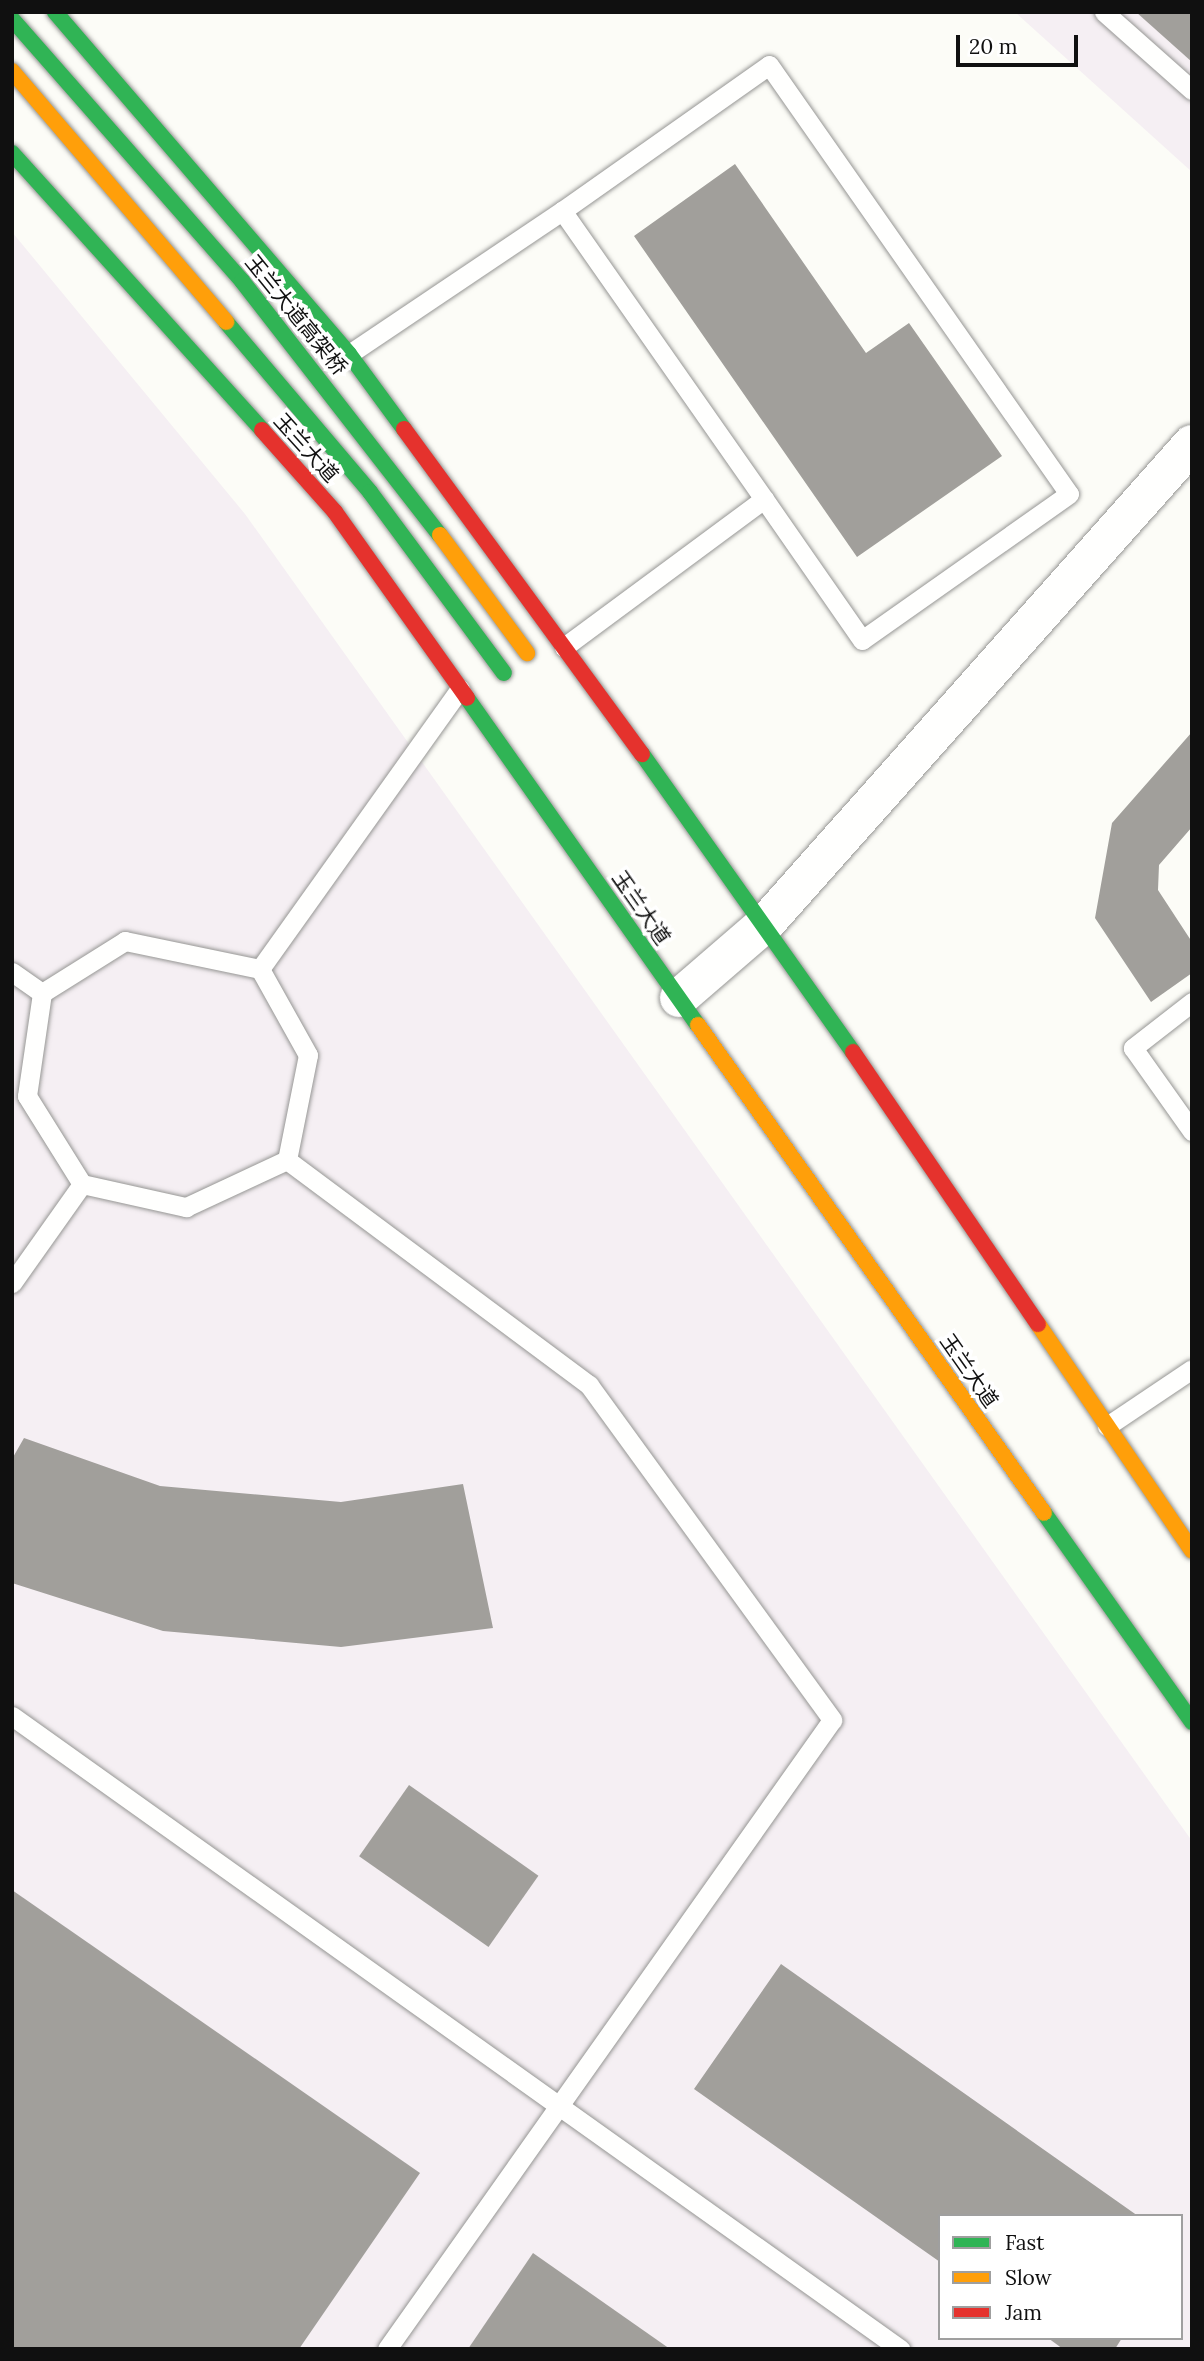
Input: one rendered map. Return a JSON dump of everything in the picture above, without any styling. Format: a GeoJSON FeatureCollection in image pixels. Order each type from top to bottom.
{"type":"FeatureCollection","features":[{"type":"Feature","properties":{"kind":"main road"},"geometry":{"type":"LineString","coordinates":[[55,12],[349,354],[766,923],[1192,1551]]}},
{"type":"Feature","properties":{"kind":"main road","name":"玉兰大道高架桥"},"geometry":{"type":"LineString","coordinates":[[12,19],[242,281],[368,437],[527,653]]}},
{"type":"Feature","properties":{"kind":"main road"},"geometry":{"type":"LineString","coordinates":[[12,71],[370,492],[504,673]]}},
{"type":"Feature","properties":{"kind":"main road","name":"玉兰大道"},"geometry":{"type":"LineString","coordinates":[[12,153],[335,512],[1192,1723]]}},
{"type":"Feature","properties":{"kind":"street"},"geometry":{"type":"LineString","coordinates":[[679,998],[766,923],[1192,444]]}},
{"type":"Feature","properties":{"kind":"lane"},"geometry":{"type":"LineString","coordinates":[[1104,12],[1192,90]]}},
{"type":"Feature","properties":{"kind":"lane"},"geometry":{"type":"LineString","coordinates":[[349,354],[562,211],[769,65],[1069,494],[862,640],[562,211]]}},
{"type":"Feature","properties":{"kind":"lane"},"geometry":{"type":"LineString","coordinates":[[564,647],[764,499]]}},
{"type":"Feature","properties":{"kind":"lane"},"geometry":{"type":"LineString","coordinates":[[260,969],[460,689]]}},
{"type":"Feature","properties":{"kind":"lane"},"geometry":{"type":"LineString","coordinates":[[125,941],[260,969],[307,1055],[287,1160],[186,1207],[82,1184],[27,1096],[42,993],[125,941]]}},
{"type":"Feature","properties":{"kind":"lane"},"geometry":{"type":"LineString","coordinates":[[12,972],[42,993]]}},
{"type":"Feature","properties":{"kind":"lane"},"geometry":{"type":"LineString","coordinates":[[1192,1002],[1133,1048],[1192,1131]]}},
{"type":"Feature","properties":{"kind":"lane"},"geometry":{"type":"LineString","coordinates":[[287,1160],[589,1385],[832,1720],[387,2349]]}},
{"type":"Feature","properties":{"kind":"lane"},"geometry":{"type":"LineString","coordinates":[[12,1283],[82,1184]]}},
{"type":"Feature","properties":{"kind":"lane"},"geometry":{"type":"LineString","coordinates":[[1107,1426],[1192,1369]]}},
{"type":"Feature","properties":{"kind":"lane"},"geometry":{"type":"LineString","coordinates":[[12,1716],[901,2349]]}},
{"type":"Feature","properties":{"kind":"shaded area"},"geometry":{"type":"Polygon","coordinates":[[[1015,12],[1192,12],[1192,172],[1015,12]]]}},
{"type":"Feature","properties":{"kind":"shaded area"},"geometry":{"type":"Polygon","coordinates":[[[12,232],[245,514],[1192,1841],[1192,2349],[12,2349],[12,232]]]}},
{"type":"Feature","properties":{"kind":"building"},"geometry":{"type":"Polygon","coordinates":[[[1136,12],[1192,12],[1192,62],[1136,12]]]}},
{"type":"Feature","properties":{"kind":"building"},"geometry":{"type":"Polygon","coordinates":[[[735,164],[866,353],[909,323],[1002,456],[857,557],[634,236],[735,164]]]}},
{"type":"Feature","properties":{"kind":"building"},"geometry":{"type":"Polygon","coordinates":[[[1192,732],[1192,827],[1159,865],[1158,890],[1192,942],[1192,973],[1151,1002],[1095,918],[1112,823],[1192,732]]]}},
{"type":"Feature","properties":{"kind":"building"},"geometry":{"type":"Polygon","coordinates":[[[24,1438],[160,1486],[341,1502],[463,1484],[493,1628],[341,1647],[163,1631],[12,1583],[12,1459],[24,1438]]]}},
{"type":"Feature","properties":{"kind":"building"},"geometry":{"type":"Polygon","coordinates":[[[409,1785],[538,1876],[489,1947],[359,1856],[409,1785]]]}},
{"type":"Feature","properties":{"kind":"building"},"geometry":{"type":"Polygon","coordinates":[[[12,1890],[420,2173],[299,2349],[12,2349],[12,1890]]]}},
{"type":"Feature","properties":{"kind":"building"},"geometry":{"type":"Polygon","coordinates":[[[781,1964],[1135,2214],[938,2214],[938,2261],[694,2089],[781,1964]]]}},
{"type":"Feature","properties":{"kind":"building"},"geometry":{"type":"Polygon","coordinates":[[[533,2253],[670,2349],[468,2349],[533,2253]]]}},
{"type":"Feature","properties":{"kind":"building"},"geometry":{"type":"Polygon","coordinates":[[[1051,2340],[1121,2340],[1115,2349],[1063,2349],[1051,2340]]]}},
{"type":"Feature","properties":{"kind":"traffic: fast"},"geometry":{"type":"LineString","coordinates":[[55,12],[349,354],[404,429]]}},
{"type":"Feature","properties":{"kind":"traffic: fast"},"geometry":{"type":"LineString","coordinates":[[12,19],[242,281],[440,535]]}},
{"type":"Feature","properties":{"kind":"traffic: fast"},"geometry":{"type":"LineString","coordinates":[[12,153],[262,430]]}},
{"type":"Feature","properties":{"kind":"traffic: fast"},"geometry":{"type":"LineString","coordinates":[[226,322],[370,492],[504,673]]}},
{"type":"Feature","properties":{"kind":"traffic: fast"},"geometry":{"type":"LineString","coordinates":[[467,698],[698,1025]]}},
{"type":"Feature","properties":{"kind":"traffic: fast"},"geometry":{"type":"LineString","coordinates":[[642,754],[853,1052]]}},
{"type":"Feature","properties":{"kind":"traffic: fast"},"geometry":{"type":"LineString","coordinates":[[1044,1513],[1192,1722]]}},
{"type":"Feature","properties":{"kind":"traffic: slow"},"geometry":{"type":"LineString","coordinates":[[12,71],[226,322]]}},
{"type":"Feature","properties":{"kind":"traffic: slow"},"geometry":{"type":"LineString","coordinates":[[440,535],[527,653]]}},
{"type":"Feature","properties":{"kind":"traffic: slow"},"geometry":{"type":"LineString","coordinates":[[698,1025],[1044,1513]]}},
{"type":"Feature","properties":{"kind":"traffic: slow"},"geometry":{"type":"LineString","coordinates":[[1038,1324],[1192,1551]]}},
{"type":"Feature","properties":{"kind":"traffic: jam"},"geometry":{"type":"LineString","coordinates":[[404,429],[642,754]]}},
{"type":"Feature","properties":{"kind":"traffic: jam"},"geometry":{"type":"LineString","coordinates":[[262,430],[335,512],[467,698]]}},
{"type":"Feature","properties":{"kind":"traffic: jam"},"geometry":{"type":"LineString","coordinates":[[853,1052],[1038,1324]]}}]}
